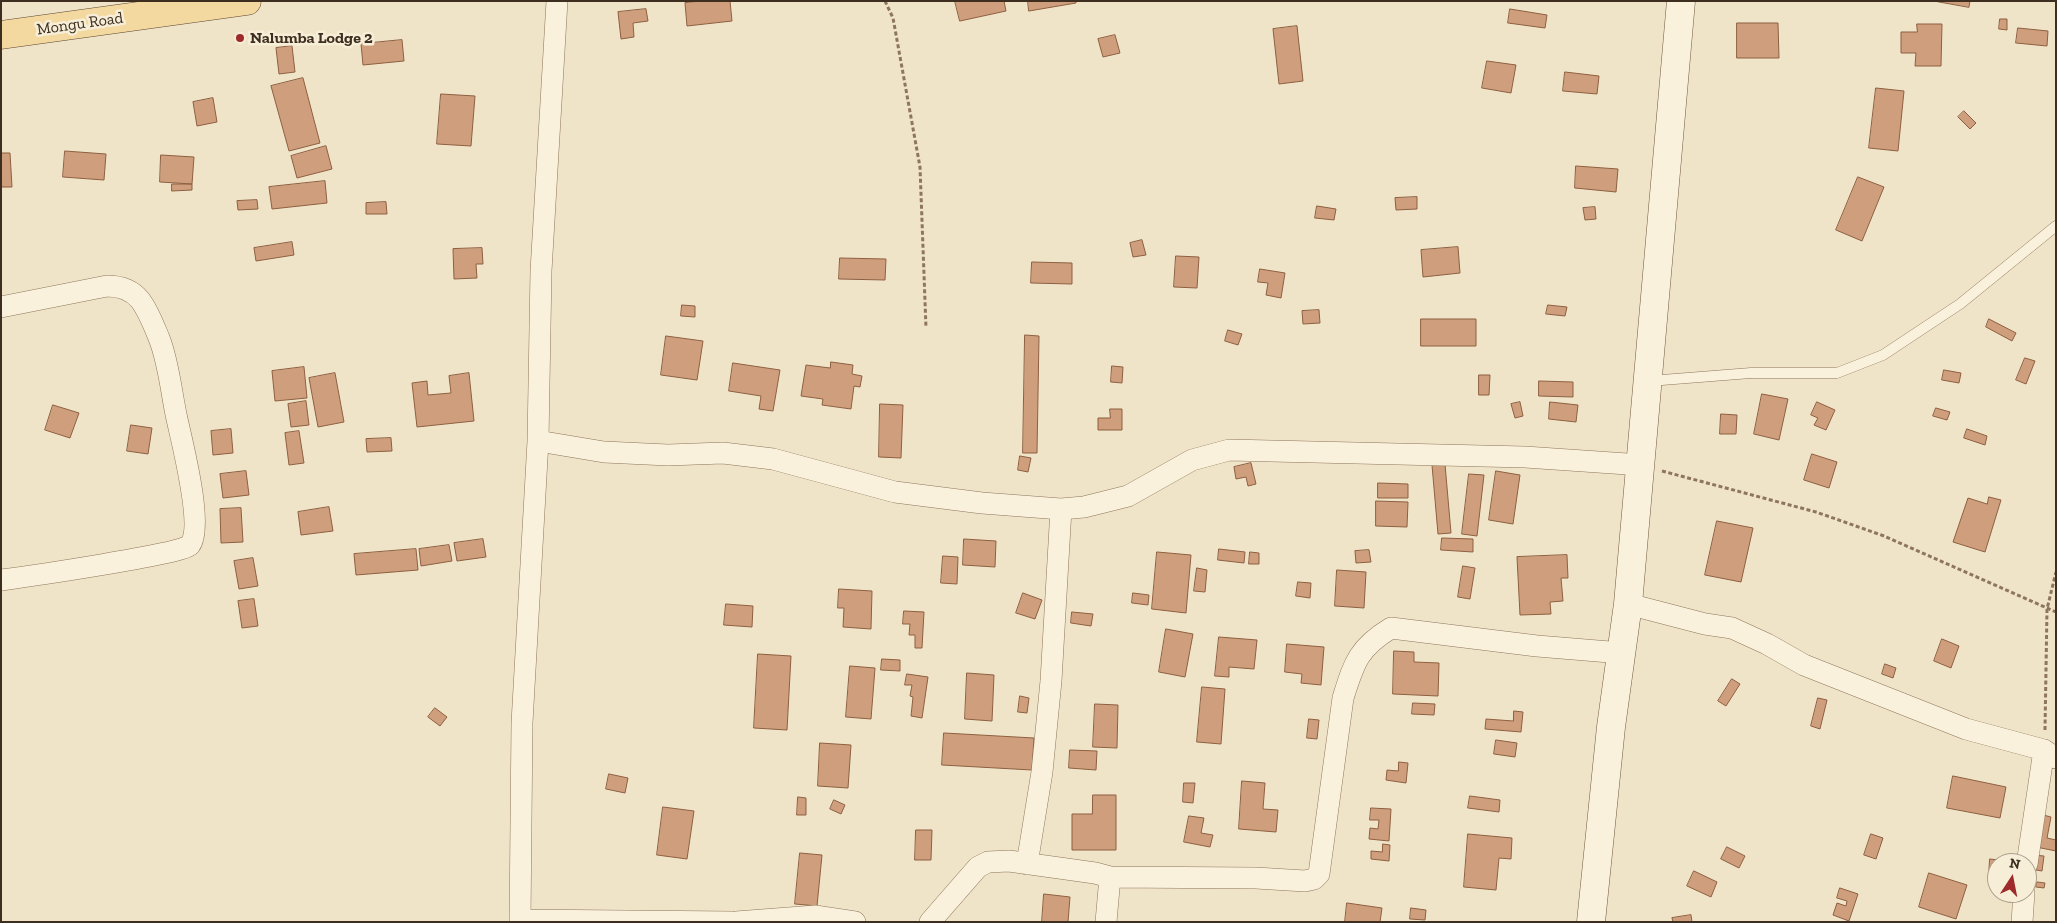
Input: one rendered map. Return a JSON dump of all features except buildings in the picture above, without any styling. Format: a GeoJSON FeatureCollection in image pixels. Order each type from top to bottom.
{"type":"FeatureCollection","features":[{"type":"Feature","properties":{"kind":"main road","name":"Mongu Road"},"geometry":{"type":"LineString","coordinates":[[1,35],[184,5],[247,1]]}},
{"type":"Feature","properties":{"kind":"main road"},"geometry":{"type":"LineString","coordinates":[[1591,922],[1611,727],[1628,604],[1642,465],[1680,1]]}},
{"type":"Feature","properties":{"kind":"street"},"geometry":{"type":"LineString","coordinates":[[557,1],[541,271],[538,440],[522,723],[520,921],[734,922],[815,916],[855,922]]}},
{"type":"Feature","properties":{"kind":"street"},"geometry":{"type":"LineString","coordinates":[[1,307],[107,286],[117,286],[128,290],[140,301],[159,338],[170,377],[188,467],[194,526],[192,543],[187,548],[152,556],[1,580]]}},
{"type":"Feature","properties":{"kind":"street"},"geometry":{"type":"LineString","coordinates":[[538,440],[604,452],[668,455],[722,453],[773,459],[896,492],[982,503],[1061,509],[1084,507],[1128,496],[1192,460],[1228,450],[1525,457],[1642,465]]}},
{"type":"Feature","properties":{"kind":"street"},"geometry":{"type":"LineString","coordinates":[[1027,864],[1042,772],[1050,690],[1057,600],[1061,509]]}},
{"type":"Feature","properties":{"kind":"street"},"geometry":{"type":"LineString","coordinates":[[1628,604],[1705,624],[1732,628],[1767,644],[1804,665],[1966,730],[2050,754],[2029,853]]}},
{"type":"Feature","properties":{"kind":"street"},"geometry":{"type":"LineString","coordinates":[[930,922],[978,867],[988,862],[1009,861],[1095,873],[1110,878],[1256,878],[1304,881],[1314,878],[1319,874],[1345,691],[1359,654],[1374,638],[1391,628],[1537,646],[1622,652]]}},
{"type":"Feature","properties":{"kind":"street"},"geometry":{"type":"LineString","coordinates":[[1106,922],[1110,878]]}},
{"type":"Feature","properties":{"kind":"street"},"geometry":{"type":"LineString","coordinates":[[2022,922],[2023,903]]}},
{"type":"Feature","properties":{"kind":"lane"},"geometry":{"type":"LineString","coordinates":[[1648,381],[1752,373],[1837,373],[1883,355],[1960,304],[2056,226]]}},
{"type":"Feature","properties":{"kind":"path"},"geometry":{"type":"LineString","coordinates":[[885,1],[893,18],[920,167],[926,328]]}},
{"type":"Feature","properties":{"kind":"path"},"geometry":{"type":"LineString","coordinates":[[1642,465],[1816,512],[1884,536],[2056,612]]}},
{"type":"Feature","properties":{"kind":"path"},"geometry":{"type":"LineString","coordinates":[[2050,754],[2047,609],[2056,572]]}},
{"type":"Feature","properties":{"kind":"place","name":"Nalumba Lodge 2"},"geometry":{"type":"Point","coordinates":[240,38]}}]}
